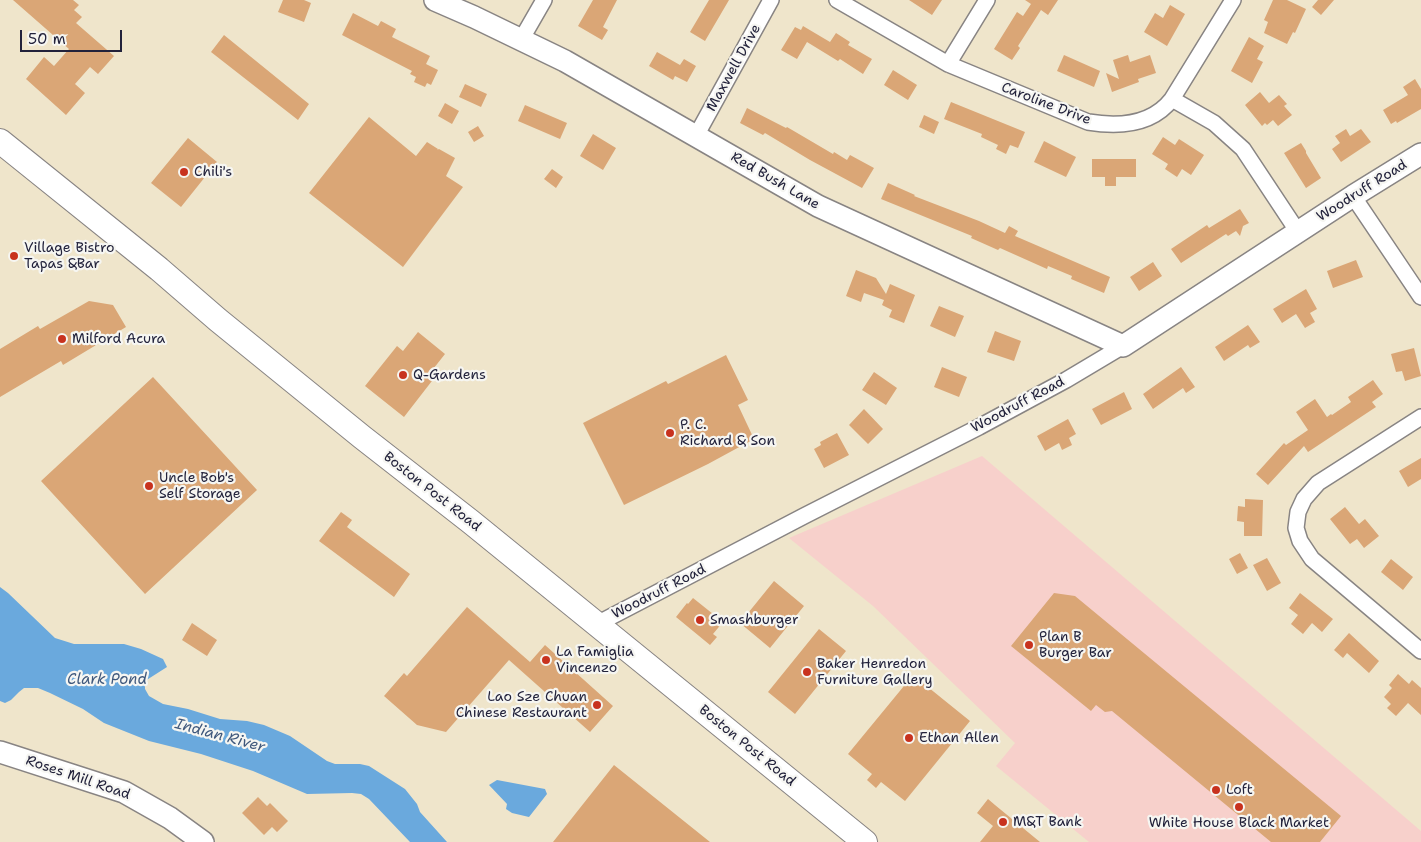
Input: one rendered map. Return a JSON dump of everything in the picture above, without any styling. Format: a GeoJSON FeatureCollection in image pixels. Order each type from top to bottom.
{"type":"FeatureCollection","features":[{"type":"Feature","properties":{"kind":"main road","name":"Boston Post Road"},"geometry":{"type":"LineString","coordinates":[[0,141],[159,269],[362,438],[471,522],[865,842]]}},
{"type":"Feature","properties":{"kind":"street","name":"Red Bush Lane"},"geometry":{"type":"LineString","coordinates":[[435,0],[565,61],[818,206],[1123,346]]}},
{"type":"Feature","properties":{"kind":"street"},"geometry":{"type":"LineString","coordinates":[[521,40],[544,0]]}},
{"type":"Feature","properties":{"kind":"street","name":"Maxwell Drive"},"geometry":{"type":"LineString","coordinates":[[696,136],[771,0]]}},
{"type":"Feature","properties":{"kind":"street","name":"Caroline Drive"},"geometry":{"type":"LineString","coordinates":[[837,0],[948,64],[1088,122],[1118,125],[1140,120],[1161,110],[1172,99]]}},
{"type":"Feature","properties":{"kind":"street"},"geometry":{"type":"LineString","coordinates":[[948,64],[987,0]]}},
{"type":"Feature","properties":{"kind":"street"},"geometry":{"type":"LineString","coordinates":[[1233,0],[1172,99],[1214,123],[1244,149],[1298,232]]}},
{"type":"Feature","properties":{"kind":"street","name":"Woodruff Road"},"geometry":{"type":"LineString","coordinates":[[597,624],[979,427],[1066,380],[1123,346],[1353,196],[1421,154]]}},
{"type":"Feature","properties":{"kind":"street"},"geometry":{"type":"LineString","coordinates":[[1353,196],[1421,297]]}},
{"type":"Feature","properties":{"kind":"street"},"geometry":{"type":"LineString","coordinates":[[1421,417],[1318,483],[1304,499],[1298,512],[1296,528],[1300,541],[1312,559],[1421,650]]}},
{"type":"Feature","properties":{"kind":"street","name":"Roses Mill Road"},"geometry":{"type":"LineString","coordinates":[[0,752],[124,792],[170,818],[203,842]]}},
{"type":"Feature","properties":{"kind":"shaded area"},"geometry":{"type":"Polygon","coordinates":[[[982,456],[1421,831],[1421,842],[1089,842],[996,766],[1015,743],[873,606],[789,538],[982,456]]]}},
{"type":"Feature","properties":{"kind":"water","name":"Clark Pond"},"geometry":{"type":"Polygon","coordinates":[[[0,587],[55,638],[74,644],[124,644],[163,659],[167,667],[145,681],[145,689],[149,696],[163,704],[188,709],[220,719],[247,721],[264,725],[290,736],[327,761],[335,764],[369,766],[405,789],[417,804],[420,812],[447,842],[410,842],[369,799],[361,794],[307,794],[253,771],[201,754],[149,741],[104,723],[83,709],[38,688],[24,688],[11,700],[5,703],[0,701],[0,587]]]}},
{"type":"Feature","properties":{"kind":"water"},"geometry":{"type":"Polygon","coordinates":[[[497,780],[545,789],[547,794],[529,817],[512,813],[506,809],[507,804],[489,785],[497,780]]]}},
{"type":"Feature","properties":{"kind":"building"},"geometry":{"type":"Polygon","coordinates":[[[13,0],[73,0],[79,5],[74,10],[82,17],[76,23],[114,56],[98,74],[90,67],[75,84],[85,93],[66,115],[26,79],[44,57],[54,66],[69,49],[13,0]]]}},
{"type":"Feature","properties":{"kind":"building"},"geometry":{"type":"Polygon","coordinates":[[[283,0],[304,0],[311,3],[304,22],[278,12],[283,0]]]}},
{"type":"Feature","properties":{"kind":"building"},"geometry":{"type":"Polygon","coordinates":[[[593,0],[617,0],[603,27],[608,30],[602,40],[578,26],[593,0]]]}},
{"type":"Feature","properties":{"kind":"building"},"geometry":{"type":"Polygon","coordinates":[[[709,0],[729,0],[705,41],[690,32],[709,0]]]}},
{"type":"Feature","properties":{"kind":"building"},"geometry":{"type":"Polygon","coordinates":[[[909,0],[942,0],[932,15],[909,0]]]}},
{"type":"Feature","properties":{"kind":"building"},"geometry":{"type":"Polygon","coordinates":[[[1025,0],[1058,0],[1048,15],[1041,10],[1018,46],[1020,48],[1012,60],[994,49],[1017,12],[1023,16],[1031,4],[1025,0]]]}},
{"type":"Feature","properties":{"kind":"building"},"geometry":{"type":"Polygon","coordinates":[[[1273,0],[1287,0],[1306,9],[1295,33],[1293,32],[1287,44],[1264,33],[1268,22],[1264,20],[1273,0]]]}},
{"type":"Feature","properties":{"kind":"building"},"geometry":{"type":"Polygon","coordinates":[[[1318,0],[1334,0],[1321,15],[1312,7],[1318,0]]]}},
{"type":"Feature","properties":{"kind":"building"},"geometry":{"type":"Polygon","coordinates":[[[1170,5],[1185,14],[1167,46],[1144,32],[1155,13],[1163,18],[1170,5]]]}},
{"type":"Feature","properties":{"kind":"building"},"geometry":{"type":"Polygon","coordinates":[[[353,13],[378,26],[381,21],[396,29],[392,37],[430,56],[426,64],[438,70],[431,85],[427,83],[425,87],[414,82],[416,77],[410,74],[412,71],[342,35],[353,13]]]}},
{"type":"Feature","properties":{"kind":"building"},"geometry":{"type":"Polygon","coordinates":[[[803,26],[830,42],[836,33],[850,42],[848,45],[872,59],[863,74],[840,59],[838,61],[807,42],[797,59],[781,50],[795,27],[801,30],[803,26]]]}},
{"type":"Feature","properties":{"kind":"building"},"geometry":{"type":"Polygon","coordinates":[[[224,35],[309,104],[298,120],[211,52],[224,35]]]}},
{"type":"Feature","properties":{"kind":"building"},"geometry":{"type":"Polygon","coordinates":[[[1249,37],[1264,46],[1257,59],[1263,62],[1252,83],[1231,71],[1249,37]]]}},
{"type":"Feature","properties":{"kind":"building"},"geometry":{"type":"Polygon","coordinates":[[[657,52],[680,65],[684,59],[696,66],[687,82],[675,76],[673,80],[649,66],[657,52]]]}},
{"type":"Feature","properties":{"kind":"building"},"geometry":{"type":"Polygon","coordinates":[[[1064,55],[1100,71],[1094,87],[1057,71],[1064,55]]]}},
{"type":"Feature","properties":{"kind":"building"},"geometry":{"type":"Polygon","coordinates":[[[1128,55],[1130,62],[1150,55],[1156,73],[1138,79],[1139,82],[1112,92],[1106,73],[1119,79],[1113,60],[1128,55]]]}},
{"type":"Feature","properties":{"kind":"building"},"geometry":{"type":"Polygon","coordinates":[[[893,70],[917,85],[908,100],[884,85],[893,70]]]}},
{"type":"Feature","properties":{"kind":"building"},"geometry":{"type":"Polygon","coordinates":[[[1415,79],[1421,89],[1421,109],[1397,123],[1396,121],[1391,124],[1383,110],[1408,95],[1403,87],[1415,79]]]}},
{"type":"Feature","properties":{"kind":"building"},"geometry":{"type":"Polygon","coordinates":[[[465,84],[487,94],[481,107],[459,97],[465,84]]]}},
{"type":"Feature","properties":{"kind":"building"},"geometry":{"type":"Polygon","coordinates":[[[1260,92],[1269,103],[1279,95],[1287,104],[1284,106],[1292,115],[1278,126],[1273,120],[1267,125],[1265,123],[1262,126],[1245,105],[1260,92]]]}},
{"type":"Feature","properties":{"kind":"building"},"geometry":{"type":"Polygon","coordinates":[[[951,102],[1025,132],[1018,148],[1010,145],[1006,154],[996,149],[998,145],[981,137],[982,134],[944,119],[951,102]]]}},
{"type":"Feature","properties":{"kind":"building"},"geometry":{"type":"Polygon","coordinates":[[[445,103],[459,111],[452,124],[438,116],[445,103]]]}},
{"type":"Feature","properties":{"kind":"building"},"geometry":{"type":"Polygon","coordinates":[[[525,105],[567,123],[560,139],[518,121],[525,105]]]}},
{"type":"Feature","properties":{"kind":"building"},"geometry":{"type":"Polygon","coordinates":[[[747,108],[787,127],[833,154],[834,152],[847,160],[850,155],[874,168],[862,188],[765,133],[763,135],[740,123],[747,108]]]}},
{"type":"Feature","properties":{"kind":"building"},"geometry":{"type":"Polygon","coordinates":[[[924,115],[939,122],[934,134],[919,127],[924,115]]]}},
{"type":"Feature","properties":{"kind":"building"},"geometry":{"type":"Polygon","coordinates":[[[369,117],[416,156],[427,142],[437,150],[439,149],[455,158],[446,176],[463,187],[403,267],[309,193],[369,117]]]}},
{"type":"Feature","properties":{"kind":"building"},"geometry":{"type":"Polygon","coordinates":[[[478,126],[484,136],[474,142],[468,132],[478,126]]]}},
{"type":"Feature","properties":{"kind":"building"},"geometry":{"type":"Polygon","coordinates":[[[1346,129],[1350,136],[1361,129],[1371,142],[1341,162],[1332,149],[1340,143],[1335,136],[1346,129]]]}},
{"type":"Feature","properties":{"kind":"building"},"geometry":{"type":"Polygon","coordinates":[[[593,134],[616,148],[603,170],[580,156],[593,134]]]}},
{"type":"Feature","properties":{"kind":"building"},"geometry":{"type":"Polygon","coordinates":[[[1163,137],[1175,145],[1179,139],[1204,155],[1191,175],[1182,169],[1177,177],[1165,169],[1168,164],[1152,154],[1163,137]]]}},
{"type":"Feature","properties":{"kind":"building","name":"Chili's"},"geometry":{"type":"Polygon","coordinates":[[[188,138],[217,162],[181,207],[151,183],[188,138]]]}},
{"type":"Feature","properties":{"kind":"building"},"geometry":{"type":"Polygon","coordinates":[[[1044,141],[1076,157],[1066,177],[1034,162],[1044,141]]]}},
{"type":"Feature","properties":{"kind":"building"},"geometry":{"type":"Polygon","coordinates":[[[1301,143],[1321,178],[1306,188],[1284,153],[1301,143]]]}},
{"type":"Feature","properties":{"kind":"building"},"geometry":{"type":"Polygon","coordinates":[[[1092,159],[1136,159],[1136,177],[1116,177],[1116,186],[1105,186],[1105,177],[1092,177],[1092,159]]]}},
{"type":"Feature","properties":{"kind":"building"},"geometry":{"type":"Polygon","coordinates":[[[552,169],[563,177],[556,188],[544,179],[552,169]]]}},
{"type":"Feature","properties":{"kind":"building"},"geometry":{"type":"Polygon","coordinates":[[[888,183],[914,196],[1005,233],[1009,226],[1018,231],[1015,236],[1110,277],[1104,293],[1071,279],[1072,276],[1048,266],[1047,269],[1000,248],[998,250],[971,238],[972,236],[881,199],[888,183]]]}},
{"type":"Feature","properties":{"kind":"building"},"geometry":{"type":"Polygon","coordinates":[[[1240,209],[1249,223],[1243,226],[1240,236],[1236,231],[1228,236],[1226,234],[1181,263],[1171,249],[1207,225],[1209,228],[1240,209]]]}},
{"type":"Feature","properties":{"kind":"building"},"geometry":{"type":"Polygon","coordinates":[[[1356,260],[1363,277],[1333,288],[1327,271],[1356,260]]]}},
{"type":"Feature","properties":{"kind":"building"},"geometry":{"type":"Polygon","coordinates":[[[1153,262],[1162,276],[1139,291],[1130,277],[1153,262]]]}},
{"type":"Feature","properties":{"kind":"building"},"geometry":{"type":"Polygon","coordinates":[[[856,270],[876,278],[886,294],[890,284],[915,295],[904,323],[889,317],[892,310],[882,305],[884,300],[864,293],[861,302],[846,296],[856,270]]]}},
{"type":"Feature","properties":{"kind":"building"},"geometry":{"type":"Polygon","coordinates":[[[1306,289],[1317,309],[1310,313],[1315,322],[1305,328],[1296,314],[1282,323],[1273,309],[1306,289]]]}},
{"type":"Feature","properties":{"kind":"building","name":"Milford Acura"},"geometry":{"type":"Polygon","coordinates":[[[89,301],[113,305],[126,327],[63,365],[61,361],[0,397],[0,349],[38,326],[40,329],[89,301]]]}},
{"type":"Feature","properties":{"kind":"building"},"geometry":{"type":"Polygon","coordinates":[[[939,306],[964,316],[955,337],[930,326],[939,306]]]}},
{"type":"Feature","properties":{"kind":"building"},"geometry":{"type":"Polygon","coordinates":[[[1248,325],[1260,342],[1250,348],[1248,345],[1224,361],[1215,347],[1248,325]]]}},
{"type":"Feature","properties":{"kind":"building"},"geometry":{"type":"Polygon","coordinates":[[[995,331],[1021,341],[1014,361],[987,352],[995,331]]]}},
{"type":"Feature","properties":{"kind":"building","name":"Q-Gardens"},"geometry":{"type":"Polygon","coordinates":[[[418,332],[445,354],[430,373],[435,377],[404,417],[365,386],[397,346],[403,351],[418,332]]]}},
{"type":"Feature","properties":{"kind":"building"},"geometry":{"type":"Polygon","coordinates":[[[1414,348],[1421,376],[1405,381],[1402,371],[1396,372],[1391,354],[1414,348]]]}},
{"type":"Feature","properties":{"kind":"building","name":"P. C. Richard & Son"},"geometry":{"type":"Polygon","coordinates":[[[726,355],[748,400],[738,405],[754,439],[624,505],[583,423],[666,381],[668,384],[726,355]]]}},
{"type":"Feature","properties":{"kind":"building"},"geometry":{"type":"Polygon","coordinates":[[[942,367],[967,377],[959,397],[934,387],[942,367]]]}},
{"type":"Feature","properties":{"kind":"building"},"geometry":{"type":"Polygon","coordinates":[[[1181,367],[1195,387],[1186,393],[1183,388],[1153,409],[1143,394],[1181,367]]]}},
{"type":"Feature","properties":{"kind":"building"},"geometry":{"type":"Polygon","coordinates":[[[874,372],[897,388],[886,405],[862,390],[874,372]]]}},
{"type":"Feature","properties":{"kind":"building","name":"Uncle Bob's Self Storage"},"geometry":{"type":"Polygon","coordinates":[[[153,377],[257,490],[145,594],[41,481],[153,377]]]}},
{"type":"Feature","properties":{"kind":"building"},"geometry":{"type":"Polygon","coordinates":[[[1373,380],[1383,394],[1372,402],[1376,407],[1308,452],[1304,446],[1268,485],[1256,474],[1284,443],[1286,445],[1308,430],[1296,412],[1315,399],[1327,417],[1332,415],[1351,402],[1348,397],[1373,380]]]}},
{"type":"Feature","properties":{"kind":"building"},"geometry":{"type":"Polygon","coordinates":[[[1124,392],[1132,409],[1101,425],[1092,409],[1124,392]]]}},
{"type":"Feature","properties":{"kind":"building"},"geometry":{"type":"Polygon","coordinates":[[[864,409],[883,429],[868,444],[849,425],[864,409]]]}},
{"type":"Feature","properties":{"kind":"building"},"geometry":{"type":"Polygon","coordinates":[[[1068,419],[1076,434],[1069,438],[1072,445],[1062,450],[1059,443],[1045,451],[1037,436],[1068,419]]]}},
{"type":"Feature","properties":{"kind":"building"},"geometry":{"type":"Polygon","coordinates":[[[837,433],[849,455],[824,468],[814,449],[821,445],[820,442],[837,433]]]}},
{"type":"Feature","properties":{"kind":"building"},"geometry":{"type":"Polygon","coordinates":[[[1421,458],[1421,479],[1408,487],[1399,471],[1421,458]]]}},
{"type":"Feature","properties":{"kind":"building"},"geometry":{"type":"Polygon","coordinates":[[[1245,499],[1263,500],[1262,536],[1244,536],[1244,522],[1237,521],[1238,506],[1245,507],[1245,499]]]}},
{"type":"Feature","properties":{"kind":"building"},"geometry":{"type":"Polygon","coordinates":[[[1345,507],[1359,524],[1365,519],[1379,536],[1364,548],[1357,539],[1350,544],[1330,519],[1345,507]]]}},
{"type":"Feature","properties":{"kind":"building"},"geometry":{"type":"Polygon","coordinates":[[[341,512],[352,520],[347,527],[410,574],[394,597],[319,541],[341,512]]]}},
{"type":"Feature","properties":{"kind":"building"},"geometry":{"type":"Polygon","coordinates":[[[1240,553],[1248,568],[1237,574],[1229,559],[1240,553]]]}},
{"type":"Feature","properties":{"kind":"building"},"geometry":{"type":"Polygon","coordinates":[[[1267,558],[1281,583],[1267,591],[1253,565],[1267,558]]]}},
{"type":"Feature","properties":{"kind":"building"},"geometry":{"type":"Polygon","coordinates":[[[1391,559],[1413,577],[1403,590],[1381,572],[1391,559]]]}},
{"type":"Feature","properties":{"kind":"building"},"geometry":{"type":"Polygon","coordinates":[[[774,581],[804,606],[770,648],[740,623],[774,581]]]}},
{"type":"Feature","properties":{"kind":"building"},"geometry":{"type":"Polygon","coordinates":[[[1054,593],[1075,596],[1341,816],[1320,842],[1271,842],[1112,711],[1105,712],[1096,705],[1091,711],[1011,646],[1054,593]]]}},
{"type":"Feature","properties":{"kind":"building"},"geometry":{"type":"Polygon","coordinates":[[[1300,593],[1333,619],[1322,632],[1312,623],[1303,634],[1291,624],[1298,615],[1289,608],[1300,593]]]}},
{"type":"Feature","properties":{"kind":"building","name":"Smashburger"},"geometry":{"type":"Polygon","coordinates":[[[693,598],[723,622],[713,634],[717,637],[710,645],[676,617],[693,598]]]}},
{"type":"Feature","properties":{"kind":"building"},"geometry":{"type":"Polygon","coordinates":[[[467,607],[530,662],[545,645],[613,706],[590,732],[509,660],[446,732],[417,725],[384,696],[404,673],[407,676],[467,607]]]}},
{"type":"Feature","properties":{"kind":"building"},"geometry":{"type":"Polygon","coordinates":[[[192,623],[217,640],[207,656],[182,640],[192,623]]]}},
{"type":"Feature","properties":{"kind":"building","name":"Baker Henredon Furniture Gallery"},"geometry":{"type":"Polygon","coordinates":[[[819,629],[846,651],[795,714],[768,692],[819,629]]]}},
{"type":"Feature","properties":{"kind":"building"},"geometry":{"type":"Polygon","coordinates":[[[1349,633],[1379,661],[1369,673],[1347,653],[1343,658],[1334,650],[1349,633]]]}},
{"type":"Feature","properties":{"kind":"building"},"geometry":{"type":"Polygon","coordinates":[[[1398,674],[1409,684],[1412,680],[1421,688],[1421,715],[1408,703],[1396,716],[1387,708],[1391,704],[1384,697],[1392,688],[1389,685],[1398,674]]]}},
{"type":"Feature","properties":{"kind":"building","name":"Ethan Allen"},"geometry":{"type":"Polygon","coordinates":[[[913,675],[970,721],[905,801],[881,782],[876,788],[867,780],[872,774],[848,754],[913,675]]]}},
{"type":"Feature","properties":{"kind":"building"},"geometry":{"type":"Polygon","coordinates":[[[614,765],[710,842],[553,842],[614,765]]]}},
{"type":"Feature","properties":{"kind":"building"},"geometry":{"type":"Polygon","coordinates":[[[258,797],[267,806],[270,803],[288,821],[277,832],[272,827],[264,835],[242,813],[258,797]]]}},
{"type":"Feature","properties":{"kind":"building","name":"M&T Bank"},"geometry":{"type":"Polygon","coordinates":[[[988,799],[1040,842],[980,842],[993,826],[977,813],[988,799]]]}},
{"type":"Feature","properties":{"kind":"place","name":"Chili's"},"geometry":{"type":"Point","coordinates":[184,172]}},
{"type":"Feature","properties":{"kind":"place","name":"Village Bistro Tapas &Bar"},"geometry":{"type":"Point","coordinates":[14,256]}},
{"type":"Feature","properties":{"kind":"place","name":"Milford Acura"},"geometry":{"type":"Point","coordinates":[62,339]}},
{"type":"Feature","properties":{"kind":"place","name":"Q-Gardens"},"geometry":{"type":"Point","coordinates":[403,375]}},
{"type":"Feature","properties":{"kind":"place","name":"P. C. Richard & Son"},"geometry":{"type":"Point","coordinates":[670,433]}},
{"type":"Feature","properties":{"kind":"place","name":"Uncle Bob's Self Storage"},"geometry":{"type":"Point","coordinates":[149,486]}},
{"type":"Feature","properties":{"kind":"place","name":"Smashburger"},"geometry":{"type":"Point","coordinates":[700,620]}},
{"type":"Feature","properties":{"kind":"place","name":"Plan B Burger Bar"},"geometry":{"type":"Point","coordinates":[1029,645]}},
{"type":"Feature","properties":{"kind":"place","name":"La Famiglia Vincenzo"},"geometry":{"type":"Point","coordinates":[546,660]}},
{"type":"Feature","properties":{"kind":"place","name":"Baker Henredon Furniture Gallery"},"geometry":{"type":"Point","coordinates":[807,672]}},
{"type":"Feature","properties":{"kind":"place","name":"Lao Sze Chuan Chinese Restaurant"},"geometry":{"type":"Point","coordinates":[597,705]}},
{"type":"Feature","properties":{"kind":"place","name":"Ethan Allen"},"geometry":{"type":"Point","coordinates":[909,738]}},
{"type":"Feature","properties":{"kind":"place","name":"Loft"},"geometry":{"type":"Point","coordinates":[1216,790]}},
{"type":"Feature","properties":{"kind":"place","name":"White House Black Market"},"geometry":{"type":"Point","coordinates":[1239,807]}},
{"type":"Feature","properties":{"kind":"place","name":"M&T Bank"},"geometry":{"type":"Point","coordinates":[1003,822]}},
{"type":"Feature","properties":{"kind":"water label","name":"Indian River"},"geometry":{"type":"Point","coordinates":[220,736]}}]}
